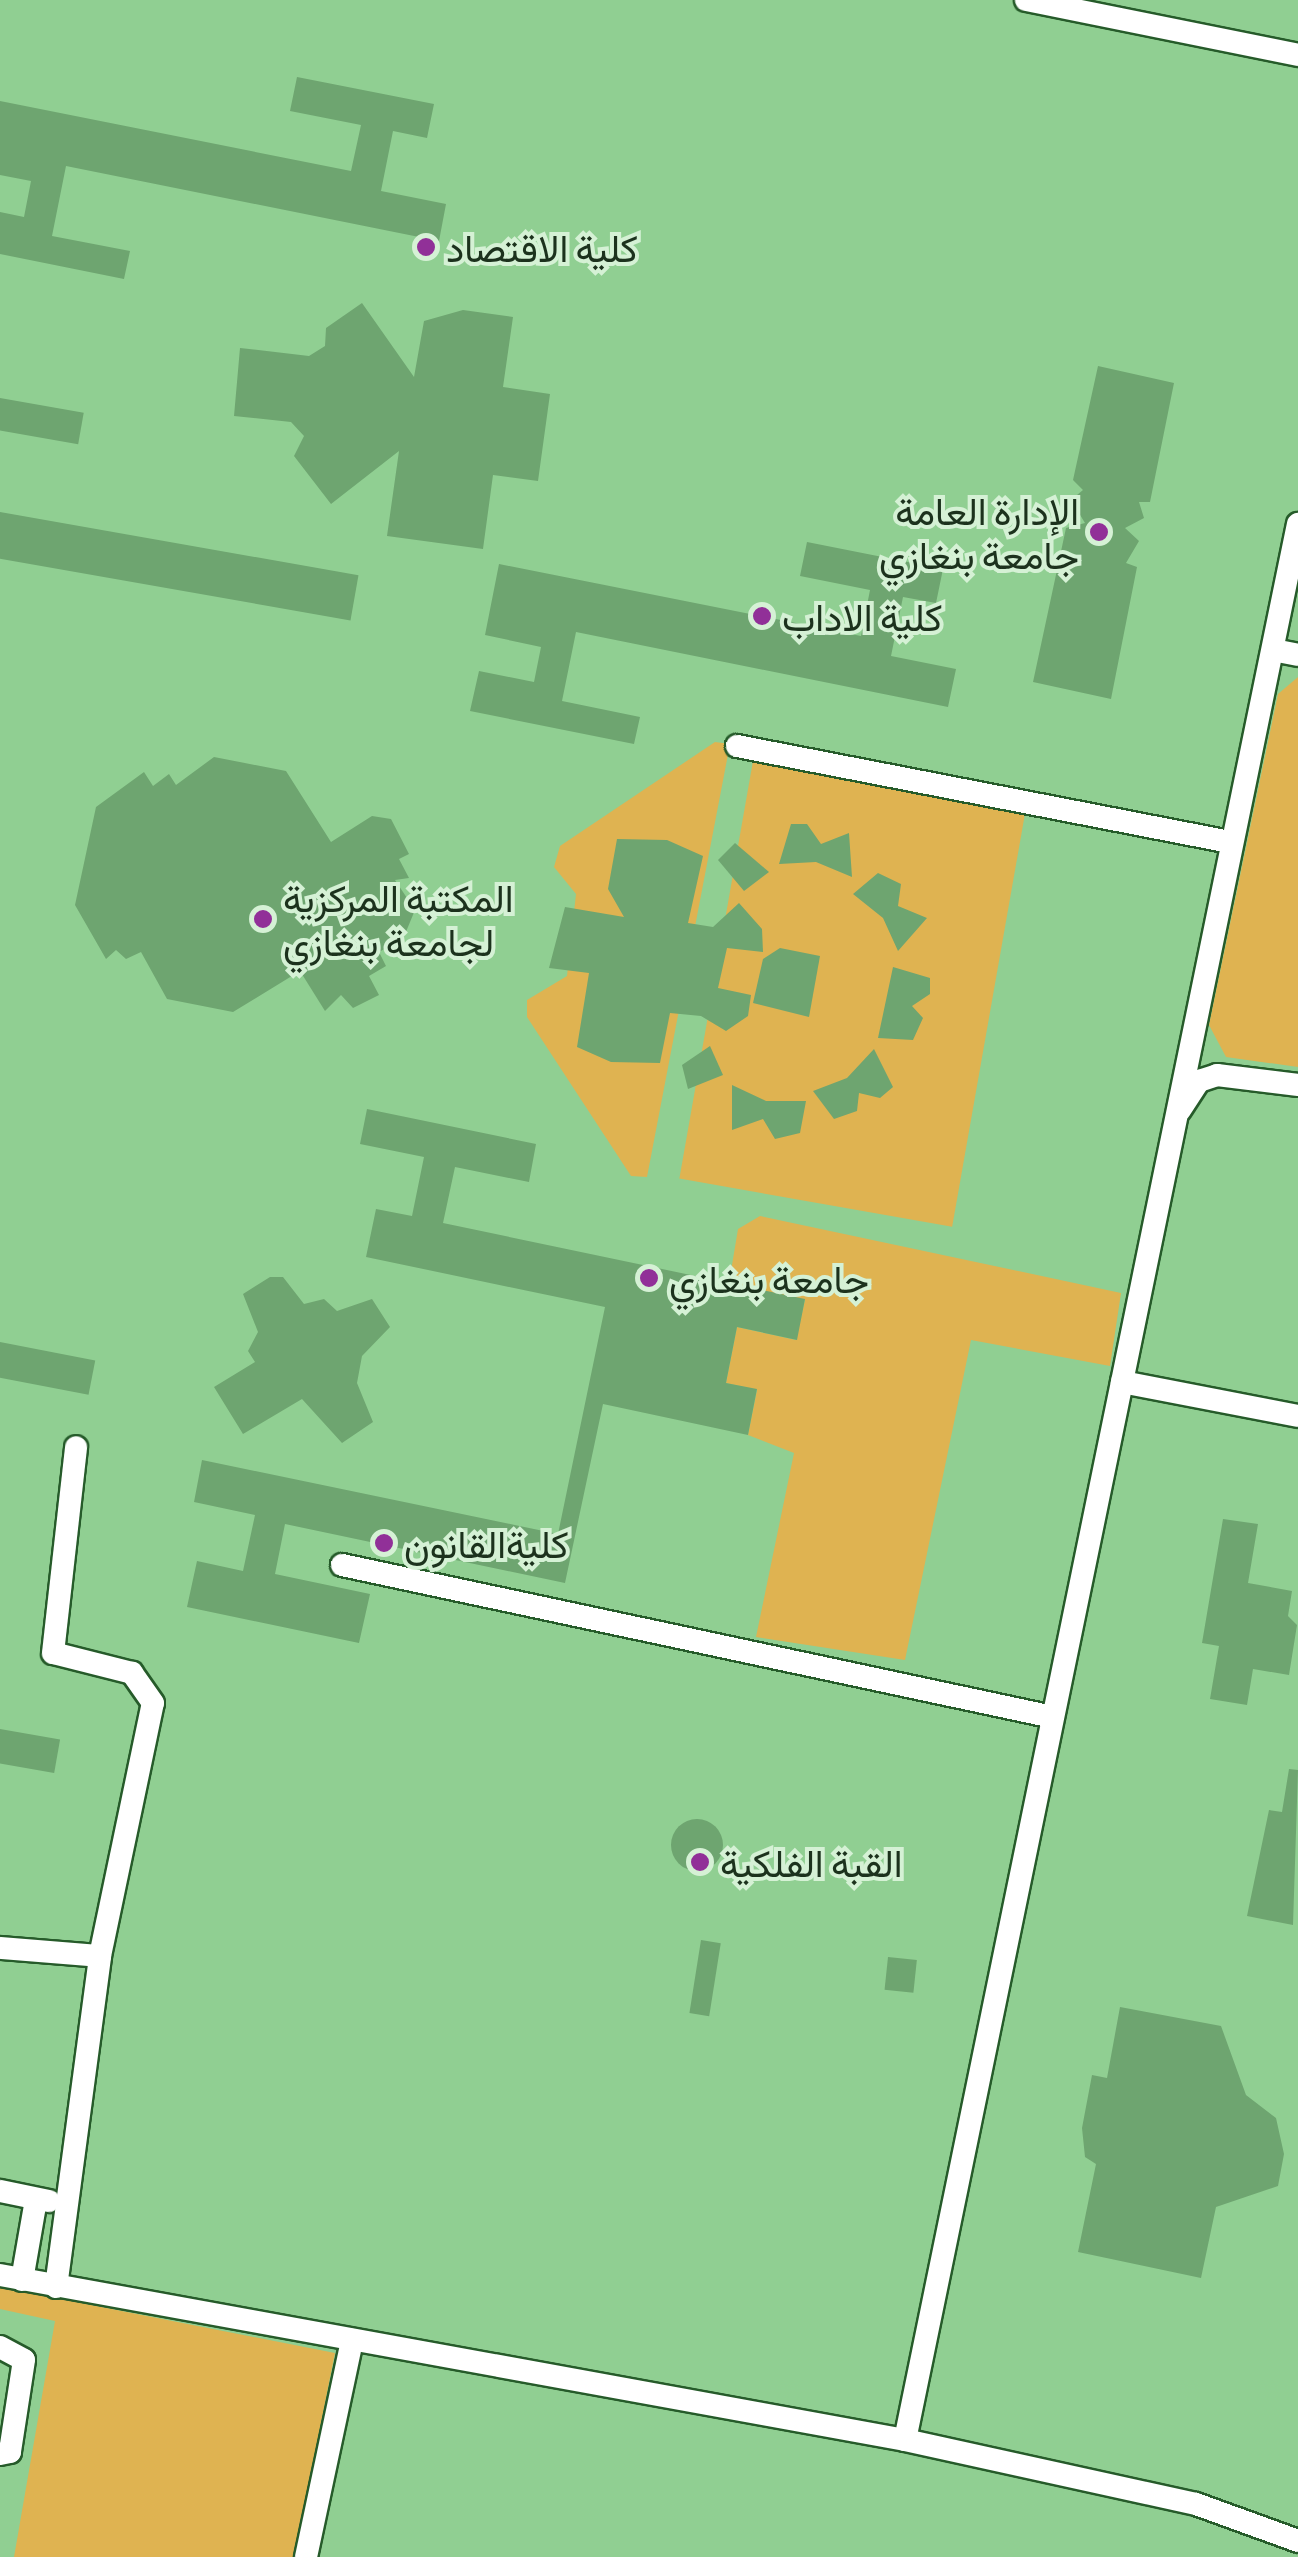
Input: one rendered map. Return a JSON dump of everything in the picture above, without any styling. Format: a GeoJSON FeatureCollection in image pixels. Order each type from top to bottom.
{"type":"FeatureCollection","features":[{"type":"Feature","properties":{"kind":"lane"},"geometry":{"type":"LineString","coordinates":[[1026,0],[1298,55]]}},
{"type":"Feature","properties":{"kind":"lane"},"geometry":{"type":"LineString","coordinates":[[905,2440],[1298,524]]}},
{"type":"Feature","properties":{"kind":"lane"},"geometry":{"type":"LineString","coordinates":[[1273,650],[1298,655]]}},
{"type":"Feature","properties":{"kind":"lane"},"geometry":{"type":"LineString","coordinates":[[737,746],[1230,842]]}},
{"type":"Feature","properties":{"kind":"lane"},"geometry":{"type":"LineString","coordinates":[[1172,1126],[1192,1089],[1217,1075],[1298,1085]]}},
{"type":"Feature","properties":{"kind":"lane"},"geometry":{"type":"LineString","coordinates":[[1122,1382],[1298,1416]]}},
{"type":"Feature","properties":{"kind":"lane"},"geometry":{"type":"LineString","coordinates":[[56,2286],[100,1956],[153,1703],[132,1673],[54,1652],[76,1447]]}},
{"type":"Feature","properties":{"kind":"lane"},"geometry":{"type":"LineString","coordinates":[[342,1565],[1054,1717]]}},
{"type":"Feature","properties":{"kind":"lane"},"geometry":{"type":"LineString","coordinates":[[0,1948],[100,1956]]}},
{"type":"Feature","properties":{"kind":"lane"},"geometry":{"type":"LineString","coordinates":[[0,2191],[67,2203]]}},
{"type":"Feature","properties":{"kind":"lane"},"geometry":{"type":"LineString","coordinates":[[36,2200],[11,2278],[905,2440],[1196,2504],[1298,2541]]}},
{"type":"Feature","properties":{"kind":"lane"},"geometry":{"type":"LineString","coordinates":[[306,2557],[352,2340]]}},
{"type":"Feature","properties":{"kind":"lane"},"geometry":{"type":"LineString","coordinates":[[0,2347],[24,2360],[9,2402],[10,2452],[0,2454]]}},
{"type":"Feature","properties":{"kind":"shaded area","name":"جامعة بنغازي"},"geometry":{"type":"Polygon","coordinates":[[[0,0],[1298,0],[1298,2557],[0,2557],[0,0]]]}},
{"type":"Feature","properties":{"kind":"shaded area"},"geometry":{"type":"Polygon","coordinates":[[[1298,677],[1298,1067],[1226,1057],[1209,1025],[1278,694],[1298,677]]]}},
{"type":"Feature","properties":{"kind":"shaded area"},"geometry":{"type":"Polygon","coordinates":[[[715,742],[730,744],[647,1177],[631,1176],[527,1017],[527,1000],[567,976],[576,894],[554,867],[560,846],[715,742]]]}},
{"type":"Feature","properties":{"kind":"shaded area"},"geometry":{"type":"Polygon","coordinates":[[[753,761],[1026,809],[952,1227],[679,1179],[753,761]]]}},
{"type":"Feature","properties":{"kind":"shaded area"},"geometry":{"type":"Polygon","coordinates":[[[760,1216],[1121,1293],[1110,1366],[971,1340],[905,1660],[756,1637],[794,1453],[748,1435],[757,1390],[726,1383],[737,1327],[796,1340],[805,1300],[729,1283],[738,1229],[760,1216]]]}},
{"type":"Feature","properties":{"kind":"shaded area"},"geometry":{"type":"Polygon","coordinates":[[[0,2287],[335,2353],[294,2557],[14,2557],[55,2321],[0,2309],[0,2287]]]}},
{"type":"Feature","properties":{"kind":"building"},"geometry":{"type":"Polygon","coordinates":[[[297,77],[434,104],[427,138],[393,131],[381,191],[446,204],[439,241],[66,166],[52,236],[130,251],[124,279],[0,254],[0,212],[24,217],[31,181],[0,175],[0,101],[351,171],[361,125],[290,111],[297,77]]]}},
{"type":"Feature","properties":{"kind":"building"},"geometry":{"type":"Polygon","coordinates":[[[362,303],[414,377],[424,321],[463,310],[513,317],[503,387],[550,394],[538,481],[493,475],[483,549],[387,536],[399,451],[331,504],[294,456],[304,436],[291,422],[234,416],[240,348],[309,356],[325,346],[326,328],[362,303]]]}},
{"type":"Feature","properties":{"kind":"building","name":"الإدارة العامة جامعة بنغازي"},"geometry":{"type":"Polygon","coordinates":[[[1098,366],[1174,383],[1150,502],[1139,502],[1144,518],[1125,528],[1139,541],[1126,563],[1137,567],[1111,699],[1033,682],[1066,528],[1085,523],[1071,500],[1083,490],[1073,480],[1098,366]]]}},
{"type":"Feature","properties":{"kind":"building"},"geometry":{"type":"Polygon","coordinates":[[[0,398],[84,413],[78,444],[0,430],[0,398]]]}},
{"type":"Feature","properties":{"kind":"building"},"geometry":{"type":"Polygon","coordinates":[[[0,512],[358,575],[350,621],[0,559],[0,512]]]}},
{"type":"Feature","properties":{"kind":"building"},"geometry":{"type":"Polygon","coordinates":[[[807,542],[943,569],[936,603],[903,597],[891,656],[956,669],[948,707],[576,632],[562,701],[640,717],[634,744],[470,711],[479,671],[534,682],[541,647],[485,635],[499,564],[861,636],[870,590],[800,576],[807,542]]]}},
{"type":"Feature","properties":{"kind":"building"},"geometry":{"type":"Polygon","coordinates":[[[214,757],[286,771],[331,842],[372,816],[391,819],[409,854],[399,859],[409,878],[395,880],[415,910],[403,939],[379,952],[386,966],[369,976],[379,995],[353,1008],[341,995],[325,1011],[300,971],[233,1012],[167,999],[141,952],[126,959],[116,950],[106,959],[75,905],[96,807],[144,772],[153,786],[169,774],[176,785],[214,757]]]}},
{"type":"Feature","properties":{"kind":"building"},"geometry":{"type":"Polygon","coordinates":[[[791,824],[807,824],[821,844],[849,833],[852,877],[816,862],[779,864],[791,824]]]}},
{"type":"Feature","properties":{"kind":"building"},"geometry":{"type":"Polygon","coordinates":[[[617,839],[667,840],[703,856],[688,923],[713,927],[739,903],[762,929],[763,952],[727,948],[718,988],[751,995],[748,1016],[726,1031],[701,1016],[670,1013],[660,1063],[611,1062],[577,1047],[589,973],[549,968],[565,907],[624,917],[608,889],[617,839]]]}},
{"type":"Feature","properties":{"kind":"building"},"geometry":{"type":"Polygon","coordinates":[[[735,843],[769,872],[744,891],[718,860],[735,843]]]}},
{"type":"Feature","properties":{"kind":"building"},"geometry":{"type":"Polygon","coordinates":[[[878,873],[901,884],[898,906],[927,918],[898,951],[883,918],[853,894],[878,873]]]}},
{"type":"Feature","properties":{"kind":"building"},"geometry":{"type":"Polygon","coordinates":[[[780,948],[820,956],[809,1017],[753,1003],[763,959],[780,948]]]}},
{"type":"Feature","properties":{"kind":"building"},"geometry":{"type":"Polygon","coordinates":[[[893,967],[930,978],[930,994],[912,1006],[923,1018],[913,1040],[878,1038],[893,967]]]}},
{"type":"Feature","properties":{"kind":"building"},"geometry":{"type":"Polygon","coordinates":[[[710,1046],[723,1075],[688,1089],[682,1065],[710,1046]]]}},
{"type":"Feature","properties":{"kind":"building"},"geometry":{"type":"Polygon","coordinates":[[[874,1049],[893,1087],[880,1098],[859,1093],[857,1111],[834,1119],[813,1091],[847,1078],[874,1049]]]}},
{"type":"Feature","properties":{"kind":"building"},"geometry":{"type":"Polygon","coordinates":[[[732,1085],[766,1101],[806,1101],[800,1133],[775,1139],[763,1119],[732,1130],[732,1085]]]}},
{"type":"Feature","properties":{"kind":"building"},"geometry":{"type":"Polygon","coordinates":[[[367,1109],[536,1144],[529,1182],[455,1167],[443,1223],[805,1299],[797,1340],[737,1327],[726,1383],[757,1389],[748,1435],[603,1404],[565,1583],[285,1524],[275,1574],[370,1594],[359,1643],[187,1607],[197,1561],[243,1571],[255,1515],[194,1502],[202,1460],[558,1534],[605,1307],[366,1257],[376,1209],[412,1216],[424,1157],[360,1144],[367,1109]]]}},
{"type":"Feature","properties":{"kind":"building"},"geometry":{"type":"Polygon","coordinates":[[[270,1277],[283,1277],[304,1304],[324,1299],[337,1311],[372,1299],[390,1327],[362,1356],[357,1383],[373,1422],[342,1443],[302,1399],[243,1434],[214,1387],[255,1362],[248,1351],[258,1332],[243,1294],[270,1277]]]}},
{"type":"Feature","properties":{"kind":"building"},"geometry":{"type":"Polygon","coordinates":[[[0,1342],[95,1361],[89,1395],[0,1378],[0,1342]]]}},
{"type":"Feature","properties":{"kind":"building"},"geometry":{"type":"Polygon","coordinates":[[[1223,1519],[1258,1524],[1248,1583],[1292,1591],[1288,1616],[1297,1625],[1289,1675],[1253,1669],[1247,1705],[1210,1699],[1219,1646],[1202,1643],[1223,1519]]]}},
{"type":"Feature","properties":{"kind":"building"},"geometry":{"type":"Polygon","coordinates":[[[0,1729],[60,1740],[54,1773],[0,1764],[0,1729]]]}},
{"type":"Feature","properties":{"kind":"building"},"geometry":{"type":"Polygon","coordinates":[[[1289,1769],[1298,1770],[1293,1925],[1247,1916],[1269,1810],[1282,1812],[1289,1769]]]}},
{"type":"Feature","properties":{"kind":"building"},"geometry":{"type":"Polygon","coordinates":[[[697,1819],[716,1826],[723,1845],[716,1864],[697,1871],[678,1864],[671,1845],[678,1826],[697,1819]]]}},
{"type":"Feature","properties":{"kind":"building"},"geometry":{"type":"Polygon","coordinates":[[[701,1940],[721,1943],[709,2016],[689,2013],[701,1940]]]}},
{"type":"Feature","properties":{"kind":"building"},"geometry":{"type":"Polygon","coordinates":[[[888,1957],[917,1960],[913,1993],[885,1990],[888,1957]]]}},
{"type":"Feature","properties":{"kind":"building"},"geometry":{"type":"Polygon","coordinates":[[[1120,2007],[1221,2026],[1246,2095],[1276,2118],[1284,2154],[1278,2186],[1216,2207],[1201,2278],[1078,2252],[1096,2164],[1085,2157],[1082,2128],[1092,2075],[1107,2078],[1120,2007]]]}},
{"type":"Feature","properties":{"kind":"place","name":"كلية الاقتصاد"},"geometry":{"type":"Point","coordinates":[426,247]}},
{"type":"Feature","properties":{"kind":"place","name":"الإدارة العامة جامعة بنغازي"},"geometry":{"type":"Point","coordinates":[1099,532]}},
{"type":"Feature","properties":{"kind":"place","name":"كلية الاداب"},"geometry":{"type":"Point","coordinates":[762,616]}},
{"type":"Feature","properties":{"kind":"place","name":"المكتبة المركزية لجامعة بنغازي"},"geometry":{"type":"Point","coordinates":[263,919]}},
{"type":"Feature","properties":{"kind":"place","name":"جامعة بنغازي"},"geometry":{"type":"Point","coordinates":[649,1278]}},
{"type":"Feature","properties":{"kind":"place","name":"كليةالقانون"},"geometry":{"type":"Point","coordinates":[384,1543]}},
{"type":"Feature","properties":{"kind":"place","name":"القبة الفلكية"},"geometry":{"type":"Point","coordinates":[700,1862]}}]}
